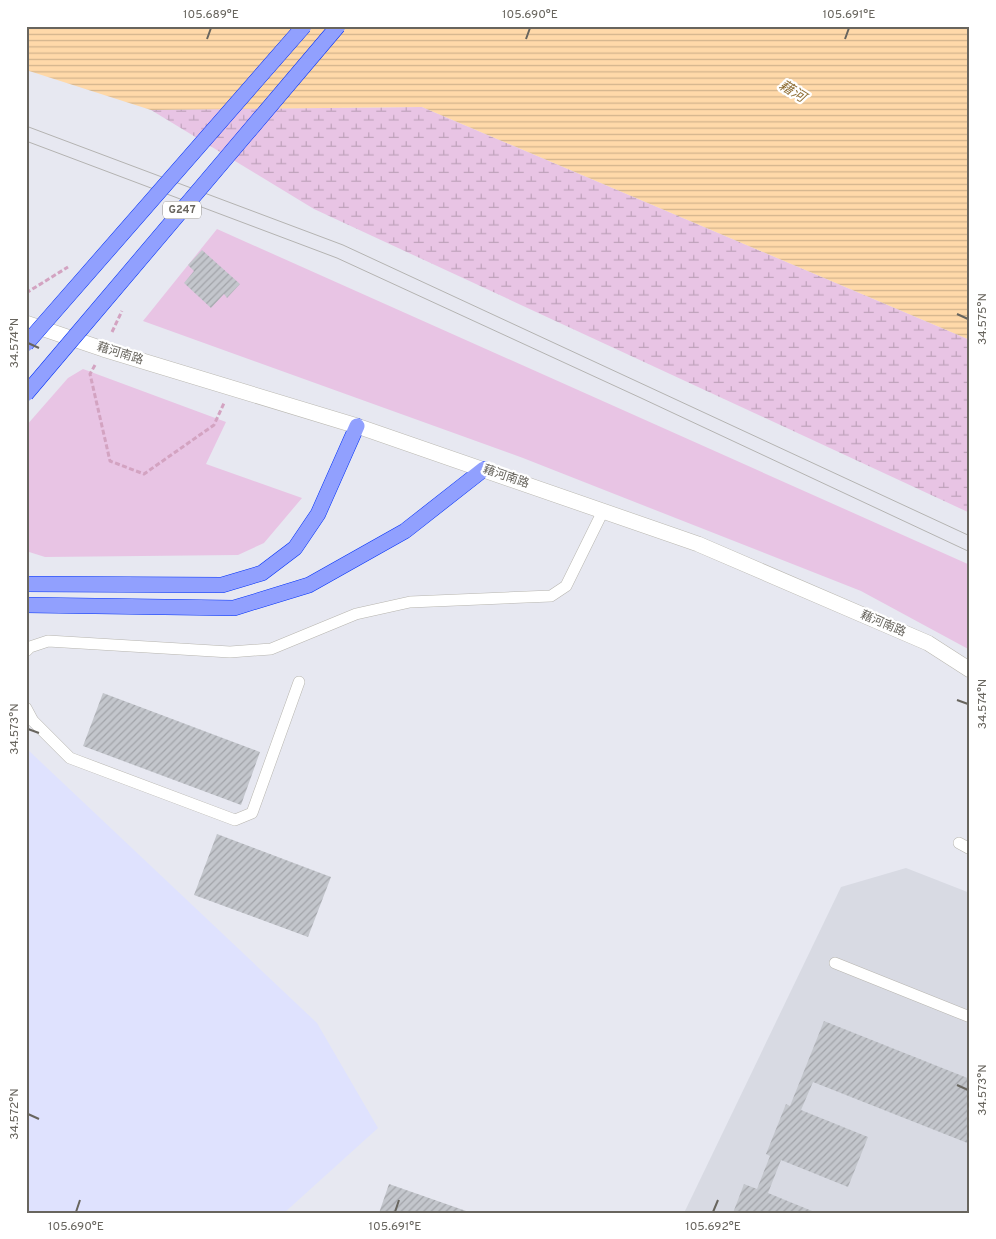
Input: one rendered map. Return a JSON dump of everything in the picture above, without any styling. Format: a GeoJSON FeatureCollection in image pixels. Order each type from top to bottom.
{"type":"FeatureCollection","features":[{"type":"Feature","properties":{"kind":"highway","name":"G247"},"geometry":{"type":"LineString","coordinates":[[26,344],[304,26]]}},
{"type":"Feature","properties":{"kind":"highway","name":"G247"},"geometry":{"type":"LineString","coordinates":[[26,394],[338,26]]}},
{"type":"Feature","properties":{"kind":"highway"},"geometry":{"type":"LineString","coordinates":[[26,584],[222,586],[262,573],[295,548],[318,514],[357,426]]}},
{"type":"Feature","properties":{"kind":"highway"},"geometry":{"type":"LineString","coordinates":[[26,604],[234,608],[310,585],[405,531],[484,469]]}},
{"type":"Feature","properties":{"kind":"main road","name":"藉河南路"},"geometry":{"type":"LineString","coordinates":[[26,323],[104,349],[357,426],[698,544],[928,643],[970,670]]}},
{"type":"Feature","properties":{"kind":"lane"},"geometry":{"type":"LineString","coordinates":[[26,651],[30,647],[48,641],[230,652],[271,649],[356,614],[410,602],[551,596],[566,586],[603,511]]}},
{"type":"Feature","properties":{"kind":"lane"},"geometry":{"type":"LineString","coordinates":[[26,708],[34,721],[70,758],[235,820],[252,812],[299,682]]}},
{"type":"Feature","properties":{"kind":"lane"},"geometry":{"type":"LineString","coordinates":[[959,844],[970,850]]}},
{"type":"Feature","properties":{"kind":"lane"},"geometry":{"type":"LineString","coordinates":[[835,964],[970,1017]]}},
{"type":"Feature","properties":{"kind":"path"},"geometry":{"type":"LineString","coordinates":[[104,349],[90,374],[110,461],[144,474],[214,425],[231,388]]}},
{"type":"Feature","properties":{"kind":"shaded area"},"geometry":{"type":"Polygon","coordinates":[[[26,748],[317,1023],[378,1128],[284,1213],[26,1213],[26,748]]]}},
{"type":"Feature","properties":{"kind":"shaded area"},"geometry":{"type":"Polygon","coordinates":[[[906,868],[970,893],[970,1213],[684,1213],[841,887],[906,868]]]}},
{"type":"Feature","properties":{"kind":"green space"},"geometry":{"type":"Polygon","coordinates":[[[422,107],[970,340],[970,513],[314,209],[151,110],[422,107]]]}},
{"type":"Feature","properties":{"kind":"green space"},"geometry":{"type":"Polygon","coordinates":[[[217,229],[970,565],[970,650],[861,591],[523,458],[143,321],[217,229]]]}},
{"type":"Feature","properties":{"kind":"green space"},"geometry":{"type":"Polygon","coordinates":[[[83,369],[226,422],[206,464],[302,498],[264,543],[238,555],[45,557],[26,551],[26,426],[68,378],[83,369]]]}},
{"type":"Feature","properties":{"kind":"water","name":"藉河"},"geometry":{"type":"Polygon","coordinates":[[[26,26],[970,26],[970,340],[422,107],[151,110],[26,70],[26,26]]]}},
{"type":"Feature","properties":{"kind":"building"},"geometry":{"type":"Polygon","coordinates":[[[202,250],[240,284],[227,298],[224,294],[211,308],[184,283],[194,271],[188,265],[202,250]]]}},
{"type":"Feature","properties":{"kind":"building"},"geometry":{"type":"Polygon","coordinates":[[[103,693],[260,752],[241,805],[83,746],[103,693]]]}},
{"type":"Feature","properties":{"kind":"building"},"geometry":{"type":"Polygon","coordinates":[[[217,834],[331,877],[308,937],[194,895],[217,834]]]}},
{"type":"Feature","properties":{"kind":"building"},"geometry":{"type":"Polygon","coordinates":[[[824,1021],[970,1079],[970,1144],[813,1082],[801,1110],[868,1137],[848,1187],[781,1160],[768,1193],[817,1213],[733,1213],[744,1184],[757,1189],[770,1156],[766,1154],[786,1104],[790,1106],[824,1021]]]}},
{"type":"Feature","properties":{"kind":"building"},"geometry":{"type":"Polygon","coordinates":[[[389,1184],[469,1212],[469,1213],[379,1213],[389,1184]]]}},
{"type":"Feature","properties":{"kind":"tram line"},"geometry":{"type":"LineString","coordinates":[[26,126],[343,245],[970,536]]}},
{"type":"Feature","properties":{"kind":"tram line"},"geometry":{"type":"LineString","coordinates":[[26,141],[337,258],[970,552]]}}]}
